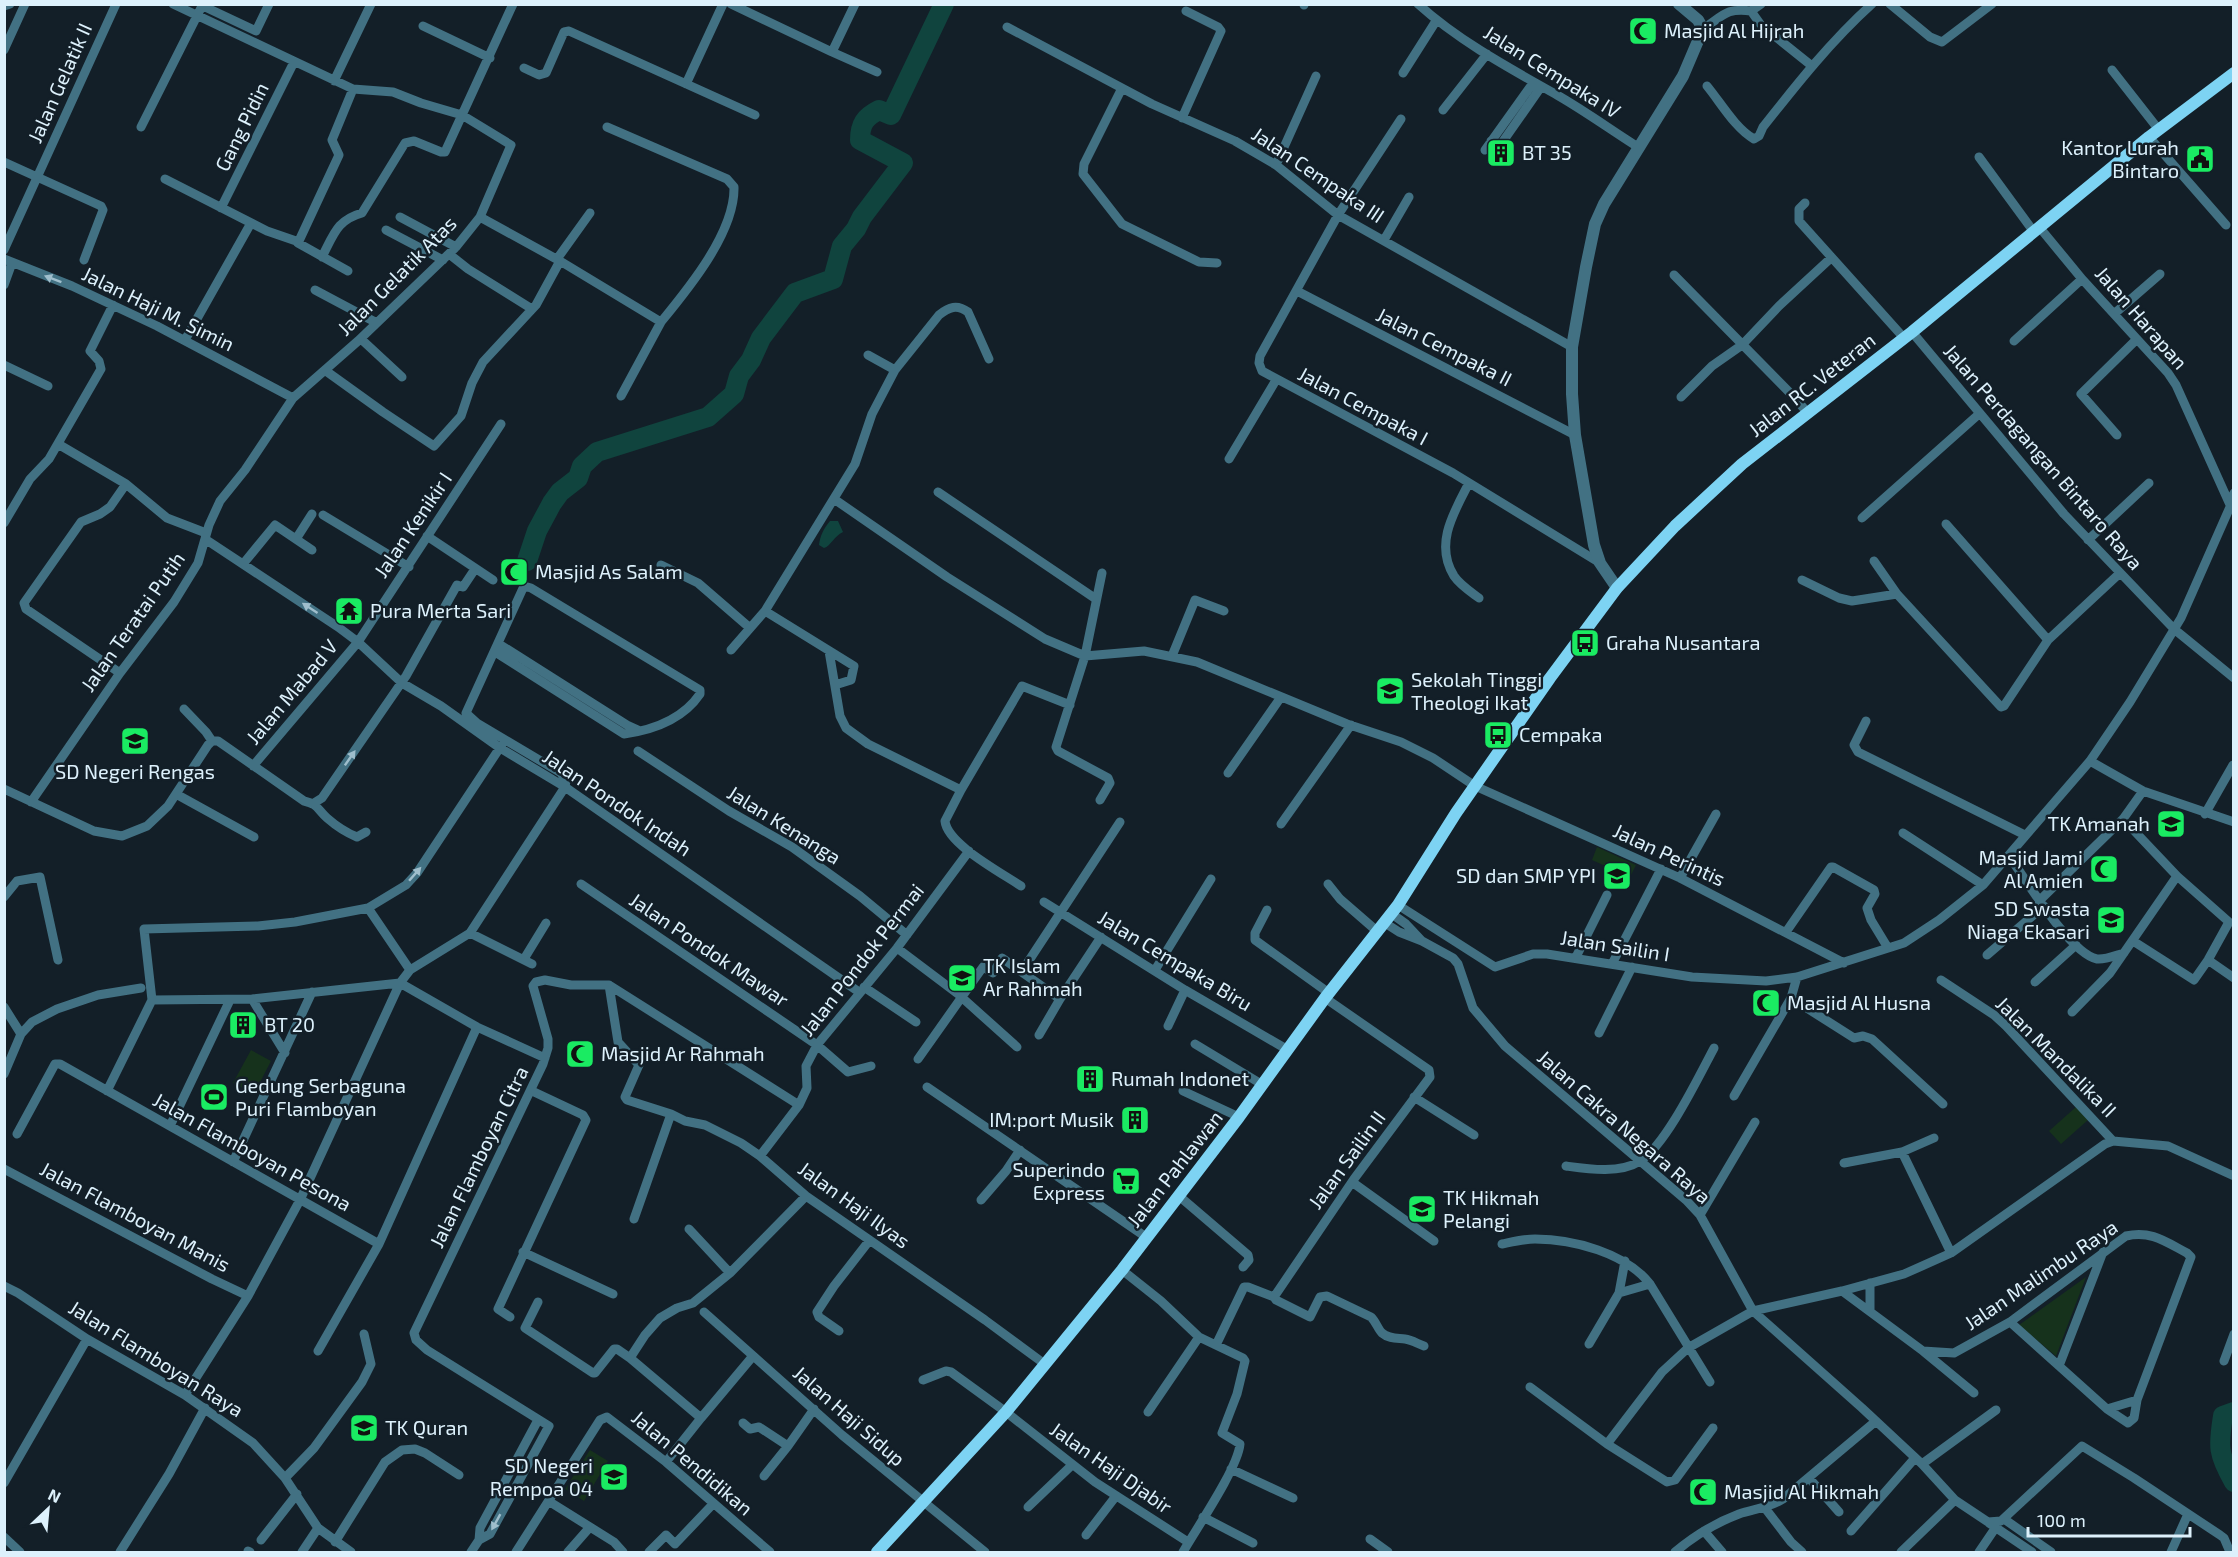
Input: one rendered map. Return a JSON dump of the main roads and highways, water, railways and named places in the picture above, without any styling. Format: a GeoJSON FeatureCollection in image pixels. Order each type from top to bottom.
{"type":"FeatureCollection","features":[{"type":"Feature","properties":{"kind":"main road","name":"Jalan RC. Veteran"},"geometry":{"type":"LineString","coordinates":[[1475,786],[1550,678],[1617,588],[1675,526],[1733,472],[1807,412],[1908,335],[2154,133],[2234,73]]}},
{"type":"Feature","properties":{"kind":"main road","name":"Jalan Pahlawan"},"geometry":{"type":"LineString","coordinates":[[877,1552],[1006,1412],[1122,1270],[1263,1085],[1327,995],[1388,918],[1475,786]]}},
{"type":"Feature","properties":{"kind":"waterway"},"geometry":{"type":"LineString","coordinates":[[527,561],[537,531],[552,503],[560,492],[578,478],[582,466],[597,452],[708,417],[734,394],[739,376],[751,360],[761,338],[795,293],[833,279],[842,246],[903,163],[860,140],[862,125],[870,115],[879,110],[891,115],[944,4]]}},
{"type":"Feature","properties":{"kind":"waterway"},"geometry":{"type":"LineString","coordinates":[[2234,1412],[2223,1416],[2220,1435],[2222,1457],[2234,1482]]}},
{"type":"Feature","properties":{"kind":"place","name":"Masjid Al Hijrah"},"geometry":{"type":"Point","coordinates":[1643,31]}},
{"type":"Feature","properties":{"kind":"place","name":"BT 35"},"geometry":{"type":"Point","coordinates":[1501,153]}},
{"type":"Feature","properties":{"kind":"place","name":"Kantor Lurah Bintaro"},"geometry":{"type":"Point","coordinates":[2200,159]}},
{"type":"Feature","properties":{"kind":"place","name":"Masjid As Salam"},"geometry":{"type":"Point","coordinates":[514,572]}},
{"type":"Feature","properties":{"kind":"place","name":"Pura Merta Sari"},"geometry":{"type":"Point","coordinates":[349,611]}},
{"type":"Feature","properties":{"kind":"place","name":"Graha Nusantara"},"geometry":{"type":"Point","coordinates":[1585,643]}},
{"type":"Feature","properties":{"kind":"place","name":"Sekolah Tinggi Theologi Ikat"},"geometry":{"type":"Point","coordinates":[1390,691]}},
{"type":"Feature","properties":{"kind":"place","name":"Cempaka"},"geometry":{"type":"Point","coordinates":[1498,735]}},
{"type":"Feature","properties":{"kind":"place","name":"SD Negeri Rengas"},"geometry":{"type":"Point","coordinates":[135,741]}},
{"type":"Feature","properties":{"kind":"place","name":"TK Amanah"},"geometry":{"type":"Point","coordinates":[2171,824]}},
{"type":"Feature","properties":{"kind":"place","name":"Masjid Jami Al Amien"},"geometry":{"type":"Point","coordinates":[2104,869]}},
{"type":"Feature","properties":{"kind":"place","name":"SD dan SMP YPI"},"geometry":{"type":"Point","coordinates":[1617,876]}},
{"type":"Feature","properties":{"kind":"place","name":"SD Swasta Niaga Ekasari"},"geometry":{"type":"Point","coordinates":[2111,920]}},
{"type":"Feature","properties":{"kind":"place","name":"TK Islam Ar Rahmah"},"geometry":{"type":"Point","coordinates":[962,978]}},
{"type":"Feature","properties":{"kind":"place","name":"Masjid Al Husna"},"geometry":{"type":"Point","coordinates":[1766,1003]}},
{"type":"Feature","properties":{"kind":"place","name":"BT 20"},"geometry":{"type":"Point","coordinates":[243,1025]}},
{"type":"Feature","properties":{"kind":"place","name":"Masjid Ar Rahmah"},"geometry":{"type":"Point","coordinates":[580,1054]}},
{"type":"Feature","properties":{"kind":"place","name":"Rumah Indonet"},"geometry":{"type":"Point","coordinates":[1090,1079]}},
{"type":"Feature","properties":{"kind":"place","name":"Gedung Serbaguna Puri Flamboyan"},"geometry":{"type":"Point","coordinates":[214,1097]}},
{"type":"Feature","properties":{"kind":"place","name":"IM:port Musik"},"geometry":{"type":"Point","coordinates":[1135,1120]}},
{"type":"Feature","properties":{"kind":"place","name":"Superindo Express"},"geometry":{"type":"Point","coordinates":[1126,1181]}},
{"type":"Feature","properties":{"kind":"place","name":"TK Hikmah Pelangi"},"geometry":{"type":"Point","coordinates":[1422,1209]}},
{"type":"Feature","properties":{"kind":"place","name":"TK Quran"},"geometry":{"type":"Point","coordinates":[364,1428]}},
{"type":"Feature","properties":{"kind":"place","name":"SD Negeri Rempoa 04"},"geometry":{"type":"Point","coordinates":[614,1477]}},
{"type":"Feature","properties":{"kind":"place","name":"Masjid Al Hikmah"},"geometry":{"type":"Point","coordinates":[1703,1492]}}]}
